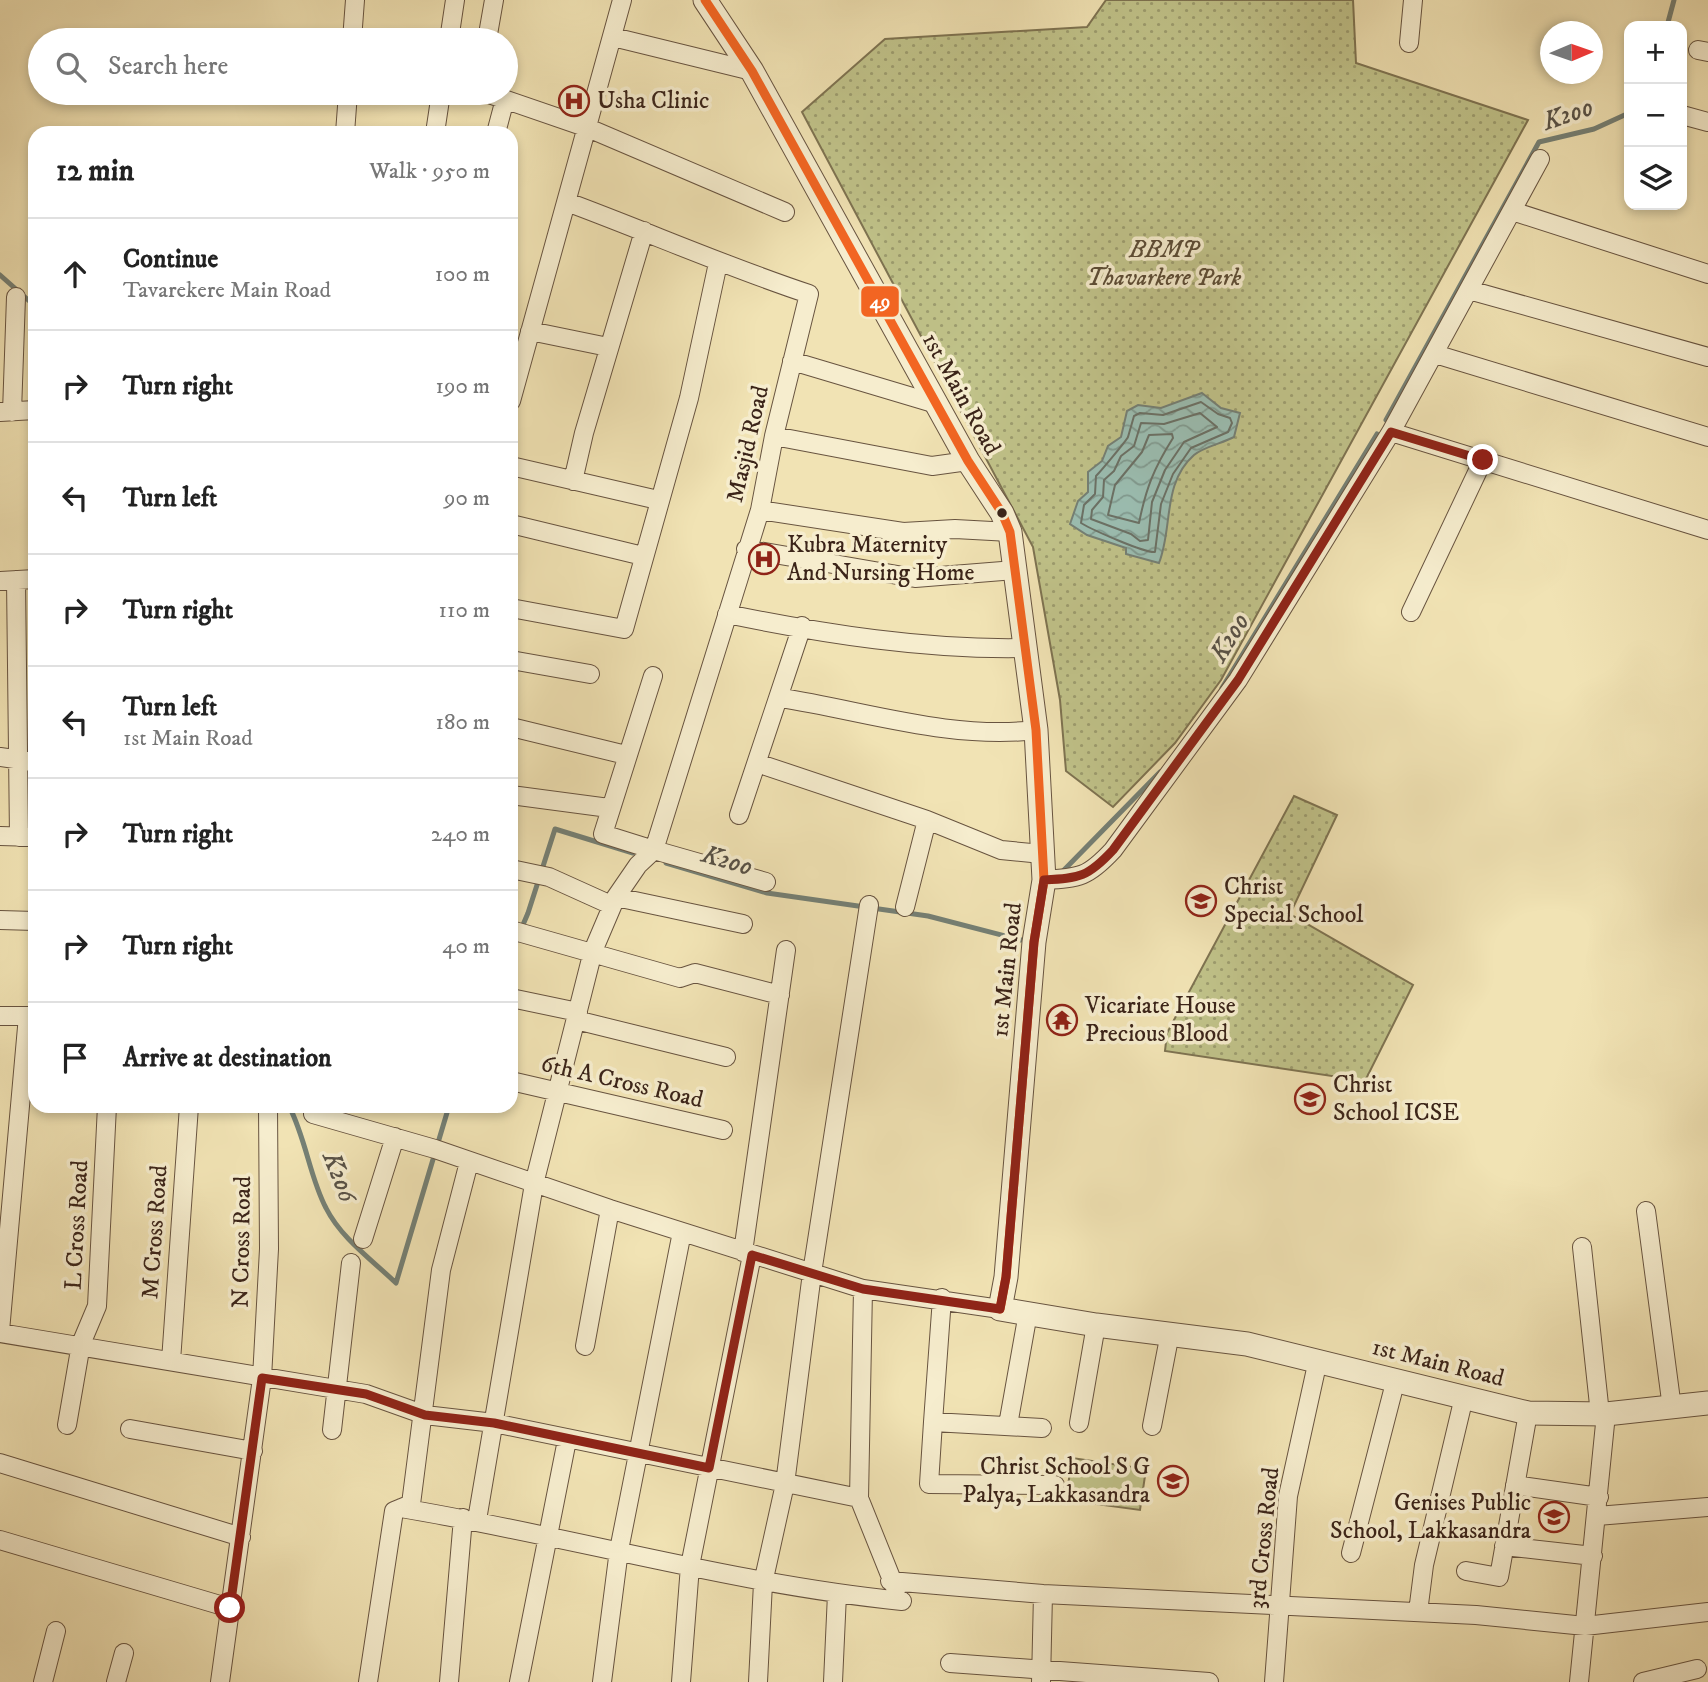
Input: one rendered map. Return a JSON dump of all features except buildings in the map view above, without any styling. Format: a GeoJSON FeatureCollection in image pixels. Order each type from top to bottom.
{"type":"FeatureCollection","features":[{"type":"Feature","properties":{"kind":"street"},"geometry":{"type":"LineString","coordinates":[[353,28],[355,0]]}},
{"type":"Feature","properties":{"kind":"street"},"geometry":{"type":"LineString","coordinates":[[451,28],[455,0]]}},
{"type":"Feature","properties":{"kind":"street"},"geometry":{"type":"LineString","coordinates":[[489,28],[494,0]]}},
{"type":"Feature","properties":{"kind":"street"},"geometry":{"type":"LineString","coordinates":[[518,375],[622,0]]}},
{"type":"Feature","properties":{"kind":"street","name":"1st Main Road"},"geometry":{"type":"LineString","coordinates":[[705,0],[752,71],[968,461],[1002,513],[1010,532],[1036,730],[1044,880],[1034,942],[1006,1277],[1000,1309],[1096,1325],[1247,1344],[1396,1378],[1528,1413],[1603,1414],[1708,1403]]}},
{"type":"Feature","properties":{"kind":"street"},"geometry":{"type":"LineString","coordinates":[[1409,43],[1413,0]]}},
{"type":"Feature","properties":{"kind":"street"},"geometry":{"type":"LineString","coordinates":[[613,37],[752,71]]}},
{"type":"Feature","properties":{"kind":"street"},"geometry":{"type":"LineString","coordinates":[[518,104],[588,128],[785,212]]}},
{"type":"Feature","properties":{"kind":"street"},"geometry":{"type":"LineString","coordinates":[[346,126],[347,105]]}},
{"type":"Feature","properties":{"kind":"street"},"geometry":{"type":"LineString","coordinates":[[436,126],[439,105]]}},
{"type":"Feature","properties":{"kind":"street"},"geometry":{"type":"LineString","coordinates":[[498,126],[503,105]]}},
{"type":"Feature","properties":{"kind":"street"},"geometry":{"type":"LineString","coordinates":[[1687,117],[1708,122]]}},
{"type":"Feature","properties":{"kind":"street"},"geometry":{"type":"LineString","coordinates":[[1044,880],[1081,878],[1093,871],[1113,850],[1238,680],[1391,432],[1540,159]]}},
{"type":"Feature","properties":{"kind":"street","name":"Masjid Road"},"geometry":{"type":"LineString","coordinates":[[567,202],[644,231],[718,264],[809,295],[774,436],[760,510],[654,850]]}},
{"type":"Feature","properties":{"kind":"street"},"geometry":{"type":"LineString","coordinates":[[1512,211],[1708,274]]}},
{"type":"Feature","properties":{"kind":"street"},"geometry":{"type":"LineString","coordinates":[[573,481],[608,348],[644,231]]}},
{"type":"Feature","properties":{"kind":"street"},"geometry":{"type":"LineString","coordinates":[[518,609],[624,629],[658,500],[689,398],[718,264]]}},
{"type":"Feature","properties":{"kind":"street"},"geometry":{"type":"LineString","coordinates":[[1469,290],[1708,357]]}},
{"type":"Feature","properties":{"kind":"street"},"geometry":{"type":"LineString","coordinates":[[16,297],[6,412],[28,410]]}},
{"type":"Feature","properties":{"kind":"street"},"geometry":{"type":"LineString","coordinates":[[530,331],[608,348]]}},
{"type":"Feature","properties":{"kind":"street"},"geometry":{"type":"LineString","coordinates":[[1435,354],[1708,437]]}},
{"type":"Feature","properties":{"kind":"street"},"geometry":{"type":"LineString","coordinates":[[792,361],[936,404]]}},
{"type":"Feature","properties":{"kind":"street"},"geometry":{"type":"LineString","coordinates":[[1391,432],[1708,530]]}},
{"type":"Feature","properties":{"kind":"street"},"geometry":{"type":"LineString","coordinates":[[774,436],[932,466],[968,461]]}},
{"type":"Feature","properties":{"kind":"street"},"geometry":{"type":"LineString","coordinates":[[1411,612],[1483,460]]}},
{"type":"Feature","properties":{"kind":"street"},"geometry":{"type":"LineString","coordinates":[[518,468],[658,500]]}},
{"type":"Feature","properties":{"kind":"street"},"geometry":{"type":"LineString","coordinates":[[760,510],[903,533],[955,528],[1010,532]]}},
{"type":"Feature","properties":{"kind":"street"},"geometry":{"type":"LineString","coordinates":[[518,526],[643,556]]}},
{"type":"Feature","properties":{"kind":"street"},"geometry":{"type":"LineString","coordinates":[[747,549],[915,578],[1015,570]]}},
{"type":"Feature","properties":{"kind":"street"},"geometry":{"type":"LineString","coordinates":[[0,835],[27,837],[27,640],[8,580],[28,579]]}},
{"type":"Feature","properties":{"kind":"street"},"geometry":{"type":"LineString","coordinates":[[727,614],[910,642],[981,649],[1025,648]]}},
{"type":"Feature","properties":{"kind":"street"},"geometry":{"type":"LineString","coordinates":[[739,815],[781,698],[802,626]]}},
{"type":"Feature","properties":{"kind":"street"},"geometry":{"type":"LineString","coordinates":[[518,661],[590,674]]}},
{"type":"Feature","properties":{"kind":"street"},"geometry":{"type":"LineString","coordinates":[[653,676],[609,808],[603,834],[766,882]]}},
{"type":"Feature","properties":{"kind":"street"},"geometry":{"type":"LineString","coordinates":[[781,698],[861,715],[952,728],[1011,733],[1036,730]]}},
{"type":"Feature","properties":{"kind":"street"},"geometry":{"type":"LineString","coordinates":[[518,729],[626,755]]}},
{"type":"Feature","properties":{"kind":"street"},"geometry":{"type":"LineString","coordinates":[[0,757],[27,761]]}},
{"type":"Feature","properties":{"kind":"street"},"geometry":{"type":"LineString","coordinates":[[757,763],[927,820],[1001,850],[1042,854]]}},
{"type":"Feature","properties":{"kind":"street"},"geometry":{"type":"LineString","coordinates":[[518,796],[609,808]]}},
{"type":"Feature","properties":{"kind":"street"},"geometry":{"type":"LineString","coordinates":[[905,907],[927,820]]}},
{"type":"Feature","properties":{"kind":"street"},"geometry":{"type":"LineString","coordinates":[[449,1682],[470,1519],[494,1423],[534,1184],[556,1093],[593,951],[614,901],[638,866],[654,850]]}},
{"type":"Feature","properties":{"kind":"street"},"geometry":{"type":"LineString","coordinates":[[518,870],[550,877],[614,901],[743,924]]}},
{"type":"Feature","properties":{"kind":"street"},"geometry":{"type":"LineString","coordinates":[[758,1682],[763,1583],[785,1484],[812,1273],[869,905]]}},
{"type":"Feature","properties":{"kind":"street"},"geometry":{"type":"LineString","coordinates":[[0,920],[28,922]]}},
{"type":"Feature","properties":{"kind":"street"},"geometry":{"type":"LineString","coordinates":[[518,932],[593,951],[680,978],[695,973],[780,995]]}},
{"type":"Feature","properties":{"kind":"street"},"geometry":{"type":"LineString","coordinates":[[681,1682],[690,1566],[747,1254],[786,950]]}},
{"type":"Feature","properties":{"kind":"street"},"geometry":{"type":"LineString","coordinates":[[518,1000],[726,1057]]}},
{"type":"Feature","properties":{"kind":"street"},"geometry":{"type":"LineString","coordinates":[[0,1016],[28,1016]]}},
{"type":"Feature","properties":{"kind":"street"},"geometry":{"type":"LineString","coordinates":[[28,1056],[0,1332],[366,1394],[425,1415],[494,1423],[859,1499]]}},
{"type":"Feature","properties":{"kind":"street","name":"6th A Cross Road"},"geometry":{"type":"LineString","coordinates":[[518,1083],[723,1130]]}},
{"type":"Feature","properties":{"kind":"street","name":"L Cross Road"},"geometry":{"type":"LineString","coordinates":[[67,1425],[81,1344],[97,1306],[107,1113]]}},
{"type":"Feature","properties":{"kind":"street","name":"M Cross Road"},"geometry":{"type":"LineString","coordinates":[[171,1361],[189,1113]]}},
{"type":"Feature","properties":{"kind":"street","name":"N Cross Road"},"geometry":{"type":"LineString","coordinates":[[220,1682],[262,1378],[269,1249],[268,1113]]}},
{"type":"Feature","properties":{"kind":"street"},"geometry":{"type":"LineString","coordinates":[[313,1114],[395,1137],[747,1254],[863,1289],[942,1298],[1000,1309]]}},
{"type":"Feature","properties":{"kind":"street"},"geometry":{"type":"LineString","coordinates":[[363,1239],[395,1137]]}},
{"type":"Feature","properties":{"kind":"street"},"geometry":{"type":"LineString","coordinates":[[368,1682],[394,1511],[411,1504],[425,1415],[441,1270],[469,1162]]}},
{"type":"Feature","properties":{"kind":"street"},"geometry":{"type":"LineString","coordinates":[[585,1346],[610,1209]]}},
{"type":"Feature","properties":{"kind":"street"},"geometry":{"type":"LineString","coordinates":[[1646,1211],[1672,1408]]}},
{"type":"Feature","properties":{"kind":"street"},"geometry":{"type":"LineString","coordinates":[[602,1682],[619,1550],[682,1232]]}},
{"type":"Feature","properties":{"kind":"street"},"geometry":{"type":"LineString","coordinates":[[1578,1682],[1594,1556],[1603,1414],[1582,1247]]}},
{"type":"Feature","properties":{"kind":"street"},"geometry":{"type":"LineString","coordinates":[[332,1430],[351,1263]]}},
{"type":"Feature","properties":{"kind":"street"},"geometry":{"type":"LineString","coordinates":[[401,1508],[470,1519],[763,1583],[902,1601],[890,1581],[859,1499],[863,1289]]}},
{"type":"Feature","properties":{"kind":"street"},"geometry":{"type":"LineString","coordinates":[[942,1298],[929,1484],[1055,1485]]}},
{"type":"Feature","properties":{"kind":"street"},"geometry":{"type":"LineString","coordinates":[[1008,1426],[1028,1312]]}},
{"type":"Feature","properties":{"kind":"street"},"geometry":{"type":"LineString","coordinates":[[1079,1423],[1096,1325]]}},
{"type":"Feature","properties":{"kind":"street"},"geometry":{"type":"LineString","coordinates":[[1152,1426],[1170,1333]]}},
{"type":"Feature","properties":{"kind":"street","name":"3rd Cross Road"},"geometry":{"type":"LineString","coordinates":[[1274,1682],[1282,1606],[1288,1496],[1318,1360]]}},
{"type":"Feature","properties":{"kind":"street"},"geometry":{"type":"LineString","coordinates":[[1351,1553],[1396,1378]]}},
{"type":"Feature","properties":{"kind":"street"},"geometry":{"type":"LineString","coordinates":[[1418,1612],[1424,1565],[1464,1397]]}},
{"type":"Feature","properties":{"kind":"street"},"geometry":{"type":"LineString","coordinates":[[1466,1571],[1499,1577],[1528,1413]]}},
{"type":"Feature","properties":{"kind":"street"},"geometry":{"type":"LineString","coordinates":[[933,1422],[1042,1428]]}},
{"type":"Feature","properties":{"kind":"street"},"geometry":{"type":"LineString","coordinates":[[130,1429],[253,1451]]}},
{"type":"Feature","properties":{"kind":"street"},"geometry":{"type":"LineString","coordinates":[[519,1682],[567,1440]]}},
{"type":"Feature","properties":{"kind":"street"},"geometry":{"type":"LineString","coordinates":[[0,1463],[241,1537]]}},
{"type":"Feature","properties":{"kind":"street"},"geometry":{"type":"LineString","coordinates":[[1515,1485],[1599,1497]]}},
{"type":"Feature","properties":{"kind":"street"},"geometry":{"type":"LineString","coordinates":[[1597,1516],[1708,1507]]}},
{"type":"Feature","properties":{"kind":"street"},"geometry":{"type":"LineString","coordinates":[[0,1540],[230,1608]]}},
{"type":"Feature","properties":{"kind":"street"},"geometry":{"type":"LineString","coordinates":[[1504,1546],[1594,1556]]}},
{"type":"Feature","properties":{"kind":"street"},"geometry":{"type":"LineString","coordinates":[[890,1581],[1043,1594],[1418,1612],[1586,1626],[1708,1612]]}},
{"type":"Feature","properties":{"kind":"street"},"geometry":{"type":"LineString","coordinates":[[833,1682],[837,1594]]}},
{"type":"Feature","properties":{"kind":"street"},"geometry":{"type":"LineString","coordinates":[[1041,1675],[1043,1594]]}},
{"type":"Feature","properties":{"kind":"street"},"geometry":{"type":"LineString","coordinates":[[43,1682],[55,1631]]}},
{"type":"Feature","properties":{"kind":"street"},"geometry":{"type":"LineString","coordinates":[[116,1682],[124,1653]]}},
{"type":"Feature","properties":{"kind":"street"},"geometry":{"type":"LineString","coordinates":[[950,1663],[1041,1675],[1209,1682]]}},
{"type":"Feature","properties":{"kind":"street"},"geometry":{"type":"LineString","coordinates":[[1643,1682],[1697,1670]]}},
{"type":"Feature","properties":{"kind":"green space","name":"BBMP Thavarkere Park"},"geometry":{"type":"Polygon","coordinates":[[[1106,0],[1353,0],[1356,63],[1528,120],[1221,680],[1175,743],[1113,807],[1066,771],[1060,700],[1033,547],[802,112],[885,39],[1087,27],[1106,0]]]}},
{"type":"Feature","properties":{"kind":"green space"},"geometry":{"type":"Polygon","coordinates":[[[1294,796],[1337,815],[1290,914],[1413,985],[1365,1081],[1165,1051],[1167,1033],[1294,796]]]}},
{"type":"Feature","properties":{"kind":"green space"},"geometry":{"type":"Polygon","coordinates":[[[1072,1458],[1146,1469],[1140,1510],[1066,1500],[1072,1458]]]}},
{"type":"Feature","properties":{"kind":"water"},"geometry":{"type":"Polygon","coordinates":[[[1202,393],[1221,408],[1240,413],[1234,437],[1198,452],[1184,466],[1173,492],[1159,563],[1126,554],[1126,548],[1087,535],[1070,524],[1078,501],[1088,492],[1088,472],[1102,461],[1108,446],[1121,437],[1127,411],[1138,405],[1161,408],[1202,393]]]}},
{"type":"Feature","properties":{"kind":"waterway","name":"K200"},"geometry":{"type":"LineString","coordinates":[[1668,21],[1674,0]]}},
{"type":"Feature","properties":{"kind":"waterway","name":"K200"},"geometry":{"type":"LineString","coordinates":[[1386,420],[1539,142],[1594,129],[1624,115]]}},
{"type":"Feature","properties":{"kind":"waterway","name":"K206"},"geometry":{"type":"LineString","coordinates":[[0,275],[28,300]]}},
{"type":"Feature","properties":{"kind":"waterway","name":"K200"},"geometry":{"type":"LineString","coordinates":[[1222,688],[1377,434]]}},
{"type":"Feature","properties":{"kind":"waterway","name":"K200"},"geometry":{"type":"LineString","coordinates":[[1062,872],[1160,772]]}},
{"type":"Feature","properties":{"kind":"waterway","name":"K200"},"geometry":{"type":"LineString","coordinates":[[518,937],[555,829],[633,853]]}},
{"type":"Feature","properties":{"kind":"waterway","name":"K200"},"geometry":{"type":"LineString","coordinates":[[666,863],[767,893],[928,916],[1021,940]]}},
{"type":"Feature","properties":{"kind":"waterway","name":"K206"},"geometry":{"type":"LineString","coordinates":[[292,1113],[316,1184],[332,1219],[348,1239],[396,1283],[447,1113]]}},
{"type":"Feature","properties":{"kind":"transit line","name":"49"},"geometry":{"type":"LineString","coordinates":[[705,0],[752,71],[968,461],[1002,513],[1010,532],[1036,730],[1044,880],[1034,942],[1006,1277],[1000,1309]]}},
{"type":"Feature","properties":{"kind":"place","name":"Usha Clinic"},"geometry":{"type":"Point","coordinates":[574,101]}},
{"type":"Feature","properties":{"kind":"place","name":"Kubra Maternity And Nursing Home"},"geometry":{"type":"Point","coordinates":[764,559]}},
{"type":"Feature","properties":{"kind":"place","name":"Christ Special School"},"geometry":{"type":"Point","coordinates":[1201,901]}},
{"type":"Feature","properties":{"kind":"place","name":"Vicariate House Precious Blood"},"geometry":{"type":"Point","coordinates":[1062,1020]}},
{"type":"Feature","properties":{"kind":"place","name":"Christ School ICSE"},"geometry":{"type":"Point","coordinates":[1310,1099]}},
{"type":"Feature","properties":{"kind":"place","name":"Christ School S G Palya, Lakkasandra"},"geometry":{"type":"Point","coordinates":[1173,1481]}},
{"type":"Feature","properties":{"kind":"place","name":"Genises Public School, Lakkasandra"},"geometry":{"type":"Point","coordinates":[1554,1517]}},
{"type":"Feature","properties":{"kind":"route"},"geometry":{"type":"LineString","coordinates":[[230,1608],[262,1378],[366,1394],[425,1415],[494,1423],[709,1468],[752,1255],[863,1289],[942,1298],[1000,1309],[1006,1277],[1034,942],[1044,880],[1081,878],[1093,871],[1113,850],[1238,680],[1391,432],[1483,460]]}}]}
